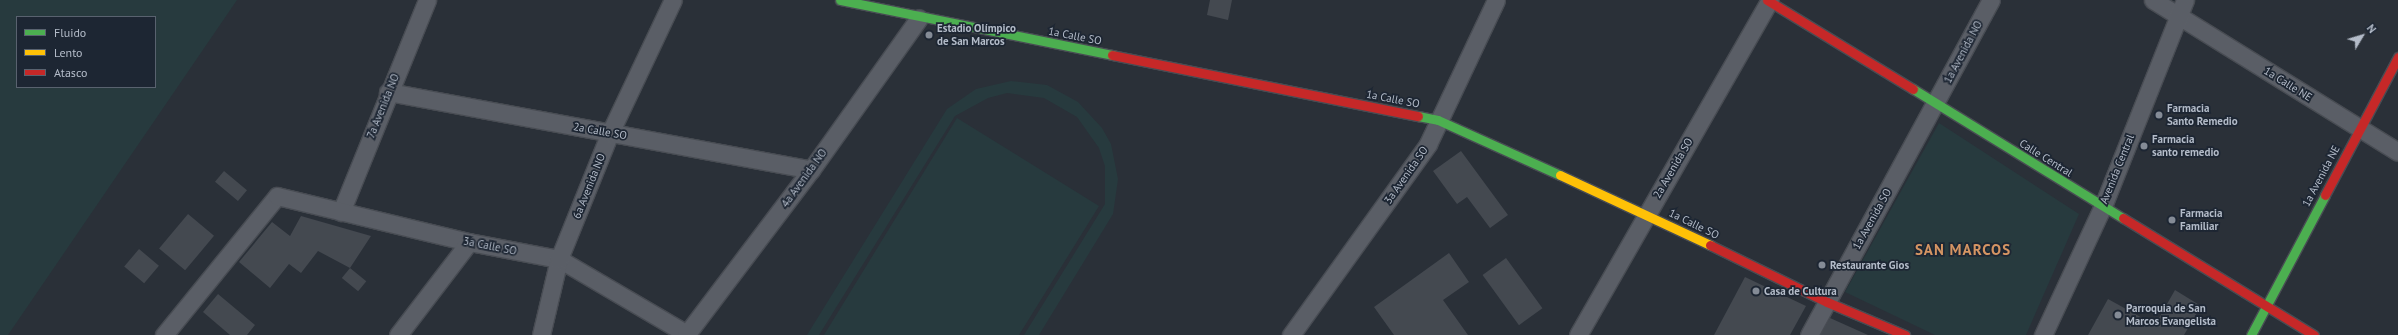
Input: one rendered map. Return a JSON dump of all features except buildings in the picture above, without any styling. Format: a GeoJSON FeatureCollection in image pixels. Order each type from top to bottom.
{"type":"FeatureCollection","features":[{"type":"Feature","properties":{"kind":"street","name":"7a Avenida NO"},"geometry":{"type":"LineString","coordinates":[[341,212],[426,0]]}},
{"type":"Feature","properties":{"kind":"street","name":"6a Avenida NO"},"geometry":{"type":"LineString","coordinates":[[541,335],[559,259],[610,133],[673,0]]}},
{"type":"Feature","properties":{"kind":"street","name":"1a Calle SO"},"geometry":{"type":"LineString","coordinates":[[840,0],[919,18],[1438,120],[1646,214],[1827,302],[1905,335]]}},
{"type":"Feature","properties":{"kind":"street","name":"3a Avenida SO"},"geometry":{"type":"LineString","coordinates":[[1291,335],[1428,144],[1438,120],[1496,0]]}},
{"type":"Feature","properties":{"kind":"street","name":"1a Avenida NO"},"geometry":{"type":"LineString","coordinates":[[1935,104],[1991,0]]}},
{"type":"Feature","properties":{"kind":"street","name":"1a Calle NE"},"geometry":{"type":"LineString","coordinates":[[2153,0],[2398,152]]}},
{"type":"Feature","properties":{"kind":"street","name":"Avenida Central"},"geometry":{"type":"LineString","coordinates":[[2043,335],[2103,206],[2185,0]]}},
{"type":"Feature","properties":{"kind":"street","name":"Calle Central"},"geometry":{"type":"LineString","coordinates":[[1769,1],[2314,335]]}},
{"type":"Feature","properties":{"kind":"street","name":"2a Avenida SO"},"geometry":{"type":"LineString","coordinates":[[1578,335],[1769,1]]}},
{"type":"Feature","properties":{"kind":"street","name":"4a Avenida NO"},"geometry":{"type":"LineString","coordinates":[[687,334],[811,170],[919,18]]}},
{"type":"Feature","properties":{"kind":"street","name":"1a Avenida NE"},"geometry":{"type":"LineString","coordinates":[[2252,335],[2265,306],[2398,57]]}},
{"type":"Feature","properties":{"kind":"street","name":"2a Calle SO"},"geometry":{"type":"LineString","coordinates":[[388,92],[811,170]]}},
{"type":"Feature","properties":{"kind":"street","name":"1a Avenida SO"},"geometry":{"type":"LineString","coordinates":[[1809,335],[1935,104]]}},
{"type":"Feature","properties":{"kind":"street","name":"3a Calle SO"},"geometry":{"type":"LineString","coordinates":[[164,335],[277,196],[468,242],[559,259],[687,334]]}},
{"type":"Feature","properties":{"kind":"street"},"geometry":{"type":"LineString","coordinates":[[398,335],[468,242]]}},
{"type":"Feature","properties":{"kind":"green space"},"geometry":{"type":"Polygon","coordinates":[[[0,0],[237,0],[8,335],[0,335],[0,0]]]}},
{"type":"Feature","properties":{"kind":"green space"},"geometry":{"type":"Polygon","coordinates":[[[1011,81],[1047,85],[1078,102],[1102,128],[1111,144],[1118,179],[1113,214],[1039,335],[1024,335],[1105,204],[1105,166],[1099,148],[1077,117],[1044,98],[1007,93],[988,98],[955,116],[819,335],[807,335],[947,109],[976,89],[1011,81]]]}},
{"type":"Feature","properties":{"kind":"green space"},"geometry":{"type":"Polygon","coordinates":[[[957,118],[1099,206],[1019,335],[824,335],[957,118]]]}},
{"type":"Feature","properties":{"kind":"green space"},"geometry":{"type":"Polygon","coordinates":[[[1939,123],[2079,214],[2026,335],[1935,335],[1845,292],[1939,123]]]}},
{"type":"Feature","properties":{"kind":"traffic: fast"},"geometry":{"type":"LineString","coordinates":[[840,0],[1112,55]]}},
{"type":"Feature","properties":{"kind":"traffic: fast"},"geometry":{"type":"LineString","coordinates":[[1913,89],[2123,218]]}},
{"type":"Feature","properties":{"kind":"traffic: fast"},"geometry":{"type":"LineString","coordinates":[[1418,116],[1438,120],[1560,175]]}},
{"type":"Feature","properties":{"kind":"traffic: fast"},"geometry":{"type":"LineString","coordinates":[[2251,335],[2325,195]]}},
{"type":"Feature","properties":{"kind":"traffic: slow"},"geometry":{"type":"LineString","coordinates":[[1560,175],[1710,245]]}},
{"type":"Feature","properties":{"kind":"traffic: jam"},"geometry":{"type":"LineString","coordinates":[[1767,0],[1913,89]]}},
{"type":"Feature","properties":{"kind":"traffic: jam"},"geometry":{"type":"LineString","coordinates":[[1112,55],[1418,116]]}},
{"type":"Feature","properties":{"kind":"traffic: jam"},"geometry":{"type":"LineString","coordinates":[[2325,195],[2398,57]]}},
{"type":"Feature","properties":{"kind":"traffic: jam"},"geometry":{"type":"LineString","coordinates":[[2123,218],[2314,335]]}},
{"type":"Feature","properties":{"kind":"traffic: jam"},"geometry":{"type":"LineString","coordinates":[[1710,245],[1827,302],[1905,335]]}},
{"type":"Feature","properties":{"kind":"place","name":"Estadio Olímpico de San Marcos"},"geometry":{"type":"Point","coordinates":[929,35]}},
{"type":"Feature","properties":{"kind":"place","name":"Farmacia Santo Remedio"},"geometry":{"type":"Point","coordinates":[2159,115]}},
{"type":"Feature","properties":{"kind":"place","name":"Farmacia santo remedio"},"geometry":{"type":"Point","coordinates":[2144,146]}},
{"type":"Feature","properties":{"kind":"place","name":"Farmacia Familiar"},"geometry":{"type":"Point","coordinates":[2172,220]}},
{"type":"Feature","properties":{"kind":"place","name":"Restaurante Gios"},"geometry":{"type":"Point","coordinates":[1822,265]}},
{"type":"Feature","properties":{"kind":"place","name":"Casa de Cultura"},"geometry":{"type":"Point","coordinates":[1756,291]}},
{"type":"Feature","properties":{"kind":"place","name":"Parroquia de San Marcos Evangelista"},"geometry":{"type":"Point","coordinates":[2118,315]}},
{"type":"Feature","properties":{"kind":"district","name":"SAN MARCOS"},"geometry":{"type":"Point","coordinates":[1963,250]}}]}
